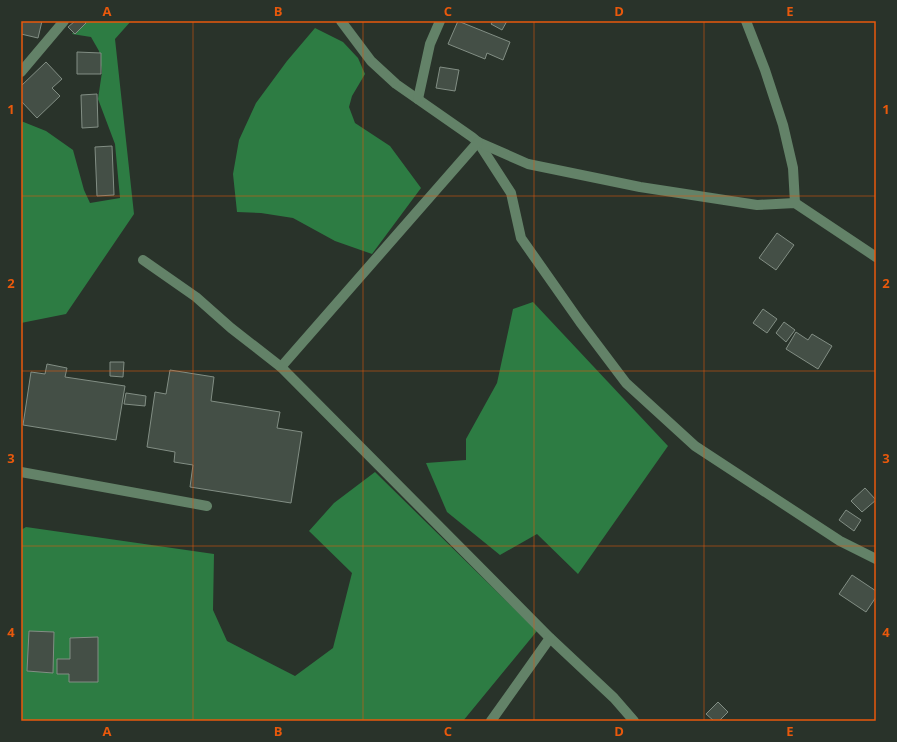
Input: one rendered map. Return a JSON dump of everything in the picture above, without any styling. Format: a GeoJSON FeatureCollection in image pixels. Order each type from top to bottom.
{"type":"FeatureCollection","features":[{"type":"Feature","properties":{"kind":"street"},"geometry":{"type":"LineString","coordinates":[[21,72],[64,21]]}},
{"type":"Feature","properties":{"kind":"street"},"geometry":{"type":"LineString","coordinates":[[341,21],[371,61],[396,84],[478,142],[528,164],[640,187],[758,206],[795,203],[876,257]]}},
{"type":"Feature","properties":{"kind":"street"},"geometry":{"type":"LineString","coordinates":[[418,99],[430,44],[440,21]]}},
{"type":"Feature","properties":{"kind":"street"},"geometry":{"type":"LineString","coordinates":[[746,21],[765,70],[783,125],[794,168],[795,203]]}},
{"type":"Feature","properties":{"kind":"street"},"geometry":{"type":"LineString","coordinates":[[281,366],[478,142]]}},
{"type":"Feature","properties":{"kind":"street"},"geometry":{"type":"LineString","coordinates":[[478,142],[511,193],[521,238],[580,322],[626,383],[695,446],[840,541],[876,559]]}},
{"type":"Feature","properties":{"kind":"street"},"geometry":{"type":"LineString","coordinates":[[143,260],[196,297],[231,328],[281,366],[550,638],[614,698],[634,721]]}},
{"type":"Feature","properties":{"kind":"street"},"geometry":{"type":"LineString","coordinates":[[21,472],[207,506]]}},
{"type":"Feature","properties":{"kind":"street"},"geometry":{"type":"LineString","coordinates":[[491,721],[550,638]]}},
{"type":"Feature","properties":{"kind":"green space"},"geometry":{"type":"Polygon","coordinates":[[[83,21],[131,21],[115,39],[134,214],[66,314],[21,323],[21,121],[46,131],[73,150],[84,190],[90,203],[120,198],[115,144],[98,99],[102,72],[99,51],[91,37],[72,34],[83,21]]]}},
{"type":"Feature","properties":{"kind":"green space"},"geometry":{"type":"Polygon","coordinates":[[[315,28],[343,42],[358,58],[365,74],[352,96],[349,107],[355,123],[390,146],[421,188],[372,254],[335,241],[293,218],[261,213],[237,212],[233,174],[239,140],[256,103],[287,61],[315,28]]]}},
{"type":"Feature","properties":{"kind":"green space"},"geometry":{"type":"Polygon","coordinates":[[[533,302],[668,446],[578,574],[537,534],[500,555],[447,512],[426,463],[466,460],[466,439],[497,383],[513,309],[533,302]]]}},
{"type":"Feature","properties":{"kind":"green space"},"geometry":{"type":"Polygon","coordinates":[[[375,472],[537,631],[463,721],[21,721],[21,530],[26,527],[214,554],[213,610],[227,641],[295,676],[333,648],[352,573],[309,531],[334,503],[375,472]]]}},
{"type":"Feature","properties":{"kind":"building"},"geometry":{"type":"Polygon","coordinates":[[[21,21],[42,21],[38,38],[21,34],[21,21]]]}},
{"type":"Feature","properties":{"kind":"building"},"geometry":{"type":"Polygon","coordinates":[[[75,21],[85,21],[86,23],[75,34],[68,27],[75,21]]]}},
{"type":"Feature","properties":{"kind":"building"},"geometry":{"type":"Polygon","coordinates":[[[458,21],[510,42],[503,60],[487,53],[485,59],[448,44],[458,21]]]}},
{"type":"Feature","properties":{"kind":"building"},"geometry":{"type":"Polygon","coordinates":[[[493,21],[507,21],[502,30],[491,24],[493,21]]]}},
{"type":"Feature","properties":{"kind":"building"},"geometry":{"type":"Polygon","coordinates":[[[77,52],[101,53],[101,74],[77,74],[77,52]]]}},
{"type":"Feature","properties":{"kind":"building"},"geometry":{"type":"Polygon","coordinates":[[[46,62],[62,79],[52,88],[60,96],[37,118],[21,101],[21,86],[46,62]]]}},
{"type":"Feature","properties":{"kind":"building"},"geometry":{"type":"Polygon","coordinates":[[[440,67],[459,70],[455,91],[436,88],[440,67]]]}},
{"type":"Feature","properties":{"kind":"building"},"geometry":{"type":"Polygon","coordinates":[[[97,94],[98,127],[82,128],[81,95],[97,94]]]}},
{"type":"Feature","properties":{"kind":"building"},"geometry":{"type":"Polygon","coordinates":[[[112,146],[114,195],[97,196],[95,147],[112,146]]]}},
{"type":"Feature","properties":{"kind":"building"},"geometry":{"type":"Polygon","coordinates":[[[777,233],[794,245],[776,270],[759,258],[777,233]]]}},
{"type":"Feature","properties":{"kind":"building"},"geometry":{"type":"Polygon","coordinates":[[[763,309],[777,319],[767,333],[753,323],[763,309]]]}},
{"type":"Feature","properties":{"kind":"building"},"geometry":{"type":"Polygon","coordinates":[[[784,322],[795,330],[786,342],[776,333],[784,322]]]}},
{"type":"Feature","properties":{"kind":"building"},"geometry":{"type":"Polygon","coordinates":[[[796,332],[808,340],[812,334],[832,346],[818,369],[786,349],[796,332]]]}},
{"type":"Feature","properties":{"kind":"building"},"geometry":{"type":"Polygon","coordinates":[[[110,362],[124,362],[123,377],[110,376],[110,362]]]}},
{"type":"Feature","properties":{"kind":"building"},"geometry":{"type":"Polygon","coordinates":[[[47,364],[67,368],[65,377],[125,386],[116,440],[23,425],[31,372],[45,374],[47,364]]]}},
{"type":"Feature","properties":{"kind":"building"},"geometry":{"type":"Polygon","coordinates":[[[170,370],[214,377],[211,401],[280,412],[277,428],[302,432],[291,503],[190,487],[193,465],[174,462],[175,452],[147,447],[155,392],[166,394],[170,370]]]}},
{"type":"Feature","properties":{"kind":"building"},"geometry":{"type":"Polygon","coordinates":[[[126,393],[146,396],[145,406],[124,404],[126,393]]]}},
{"type":"Feature","properties":{"kind":"building"},"geometry":{"type":"Polygon","coordinates":[[[865,488],[876,500],[862,512],[851,501],[865,488]]]}},
{"type":"Feature","properties":{"kind":"building"},"geometry":{"type":"Polygon","coordinates":[[[846,510],[861,520],[854,531],[839,520],[846,510]]]}},
{"type":"Feature","properties":{"kind":"building"},"geometry":{"type":"Polygon","coordinates":[[[852,575],[876,591],[876,597],[866,612],[839,594],[852,575]]]}},
{"type":"Feature","properties":{"kind":"building"},"geometry":{"type":"Polygon","coordinates":[[[29,631],[54,632],[53,673],[27,671],[29,631]]]}},
{"type":"Feature","properties":{"kind":"building"},"geometry":{"type":"Polygon","coordinates":[[[98,637],[98,682],[69,682],[69,674],[57,674],[57,659],[70,659],[70,638],[98,637]]]}},
{"type":"Feature","properties":{"kind":"building"},"geometry":{"type":"Polygon","coordinates":[[[718,702],[728,712],[719,721],[714,721],[706,714],[718,702]]]}}]}
